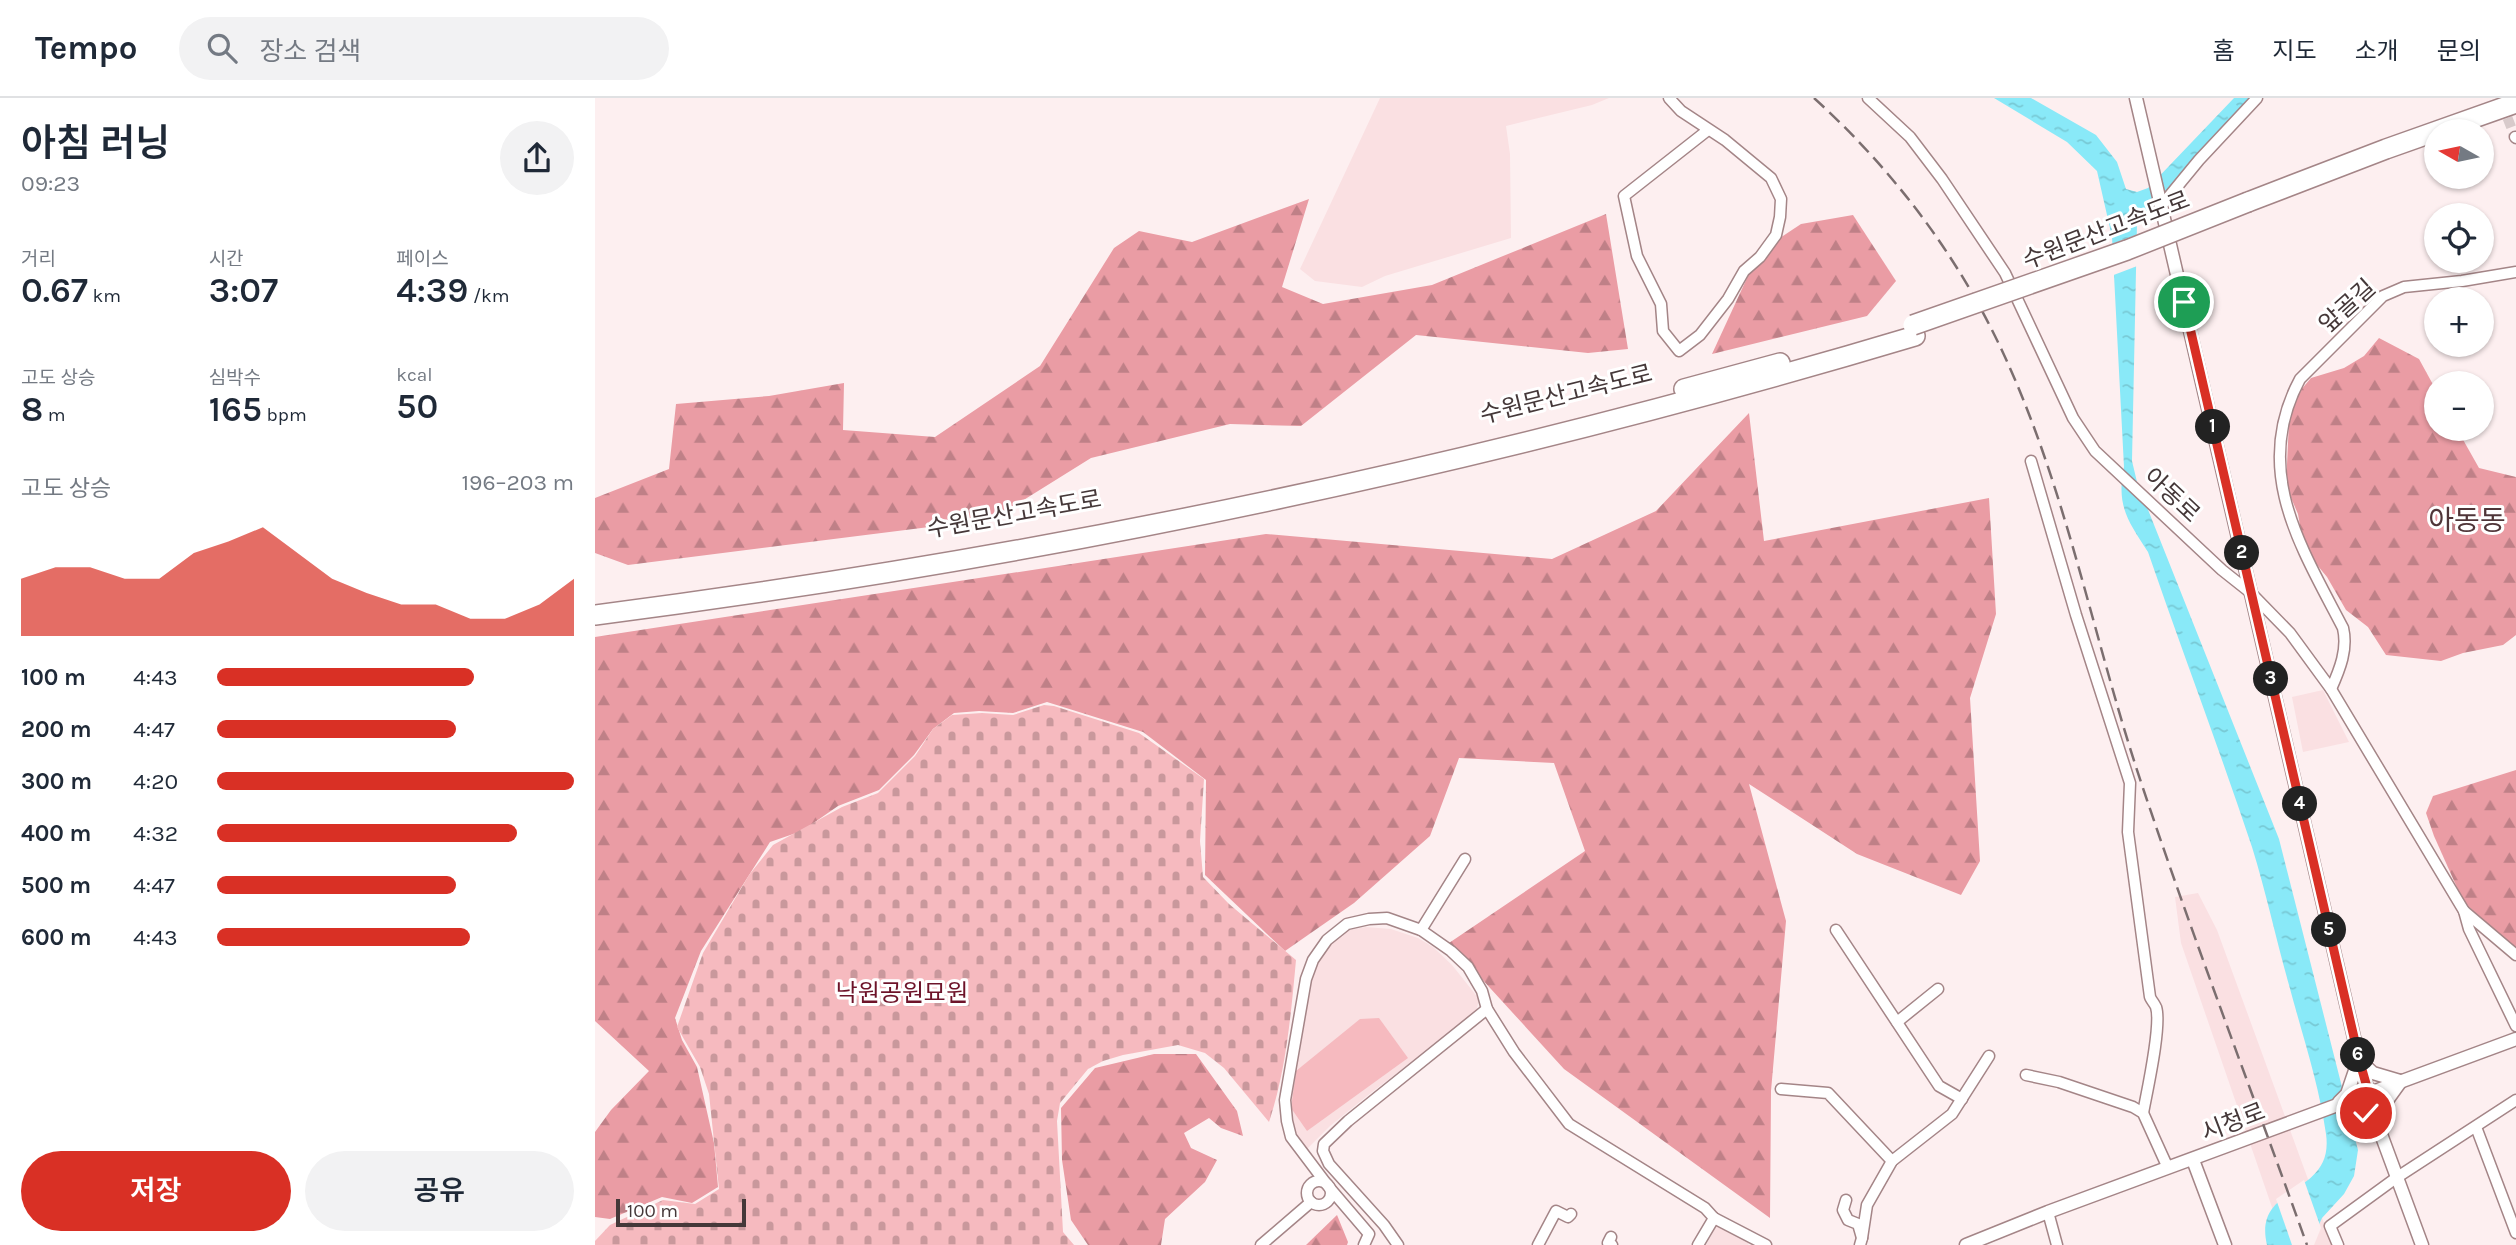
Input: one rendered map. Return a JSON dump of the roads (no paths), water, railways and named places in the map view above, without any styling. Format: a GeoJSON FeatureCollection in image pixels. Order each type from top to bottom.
{"type":"FeatureCollection","features":[{"type":"Feature","properties":{"kind":"highway","name":"수원문산고속도로"},"geometry":{"type":"LineString","coordinates":[[2248,209],[2506,101]]}},
{"type":"Feature","properties":{"kind":"highway"},"geometry":{"type":"LineString","coordinates":[[2494,123],[2516,116]]}},
{"type":"Feature","properties":{"kind":"highway","name":"수원문산고속도로"},"geometry":{"type":"LineString","coordinates":[[595,615],[901,570],[1295,495],[1682,403],[1914,330],[2127,250],[2424,147]]}},
{"type":"Feature","properties":{"kind":"highway","name":"수원문산고속도로"},"geometry":{"type":"LineString","coordinates":[[595,605],[827,572],[1056,532],[1370,468],[1623,406],[1914,330]]}},
{"type":"Feature","properties":{"kind":"street"},"geometry":{"type":"LineString","coordinates":[[1668,98],[1681,111],[1725,141],[1771,178],[1781,199],[1776,235],[1760,257],[1744,271],[1713,320],[1700,335],[1679,351],[1663,331],[1661,304],[1637,256],[1624,196],[1708,130]]}},
{"type":"Feature","properties":{"kind":"street","name":"아동로"},"geometry":{"type":"LineString","coordinates":[[1867,98],[1910,137],[1942,178],[2005,273],[2073,418],[2095,451],[2222,570],[2251,593],[2290,633],[2331,689],[2464,911],[2469,929],[2516,1026]]}},
{"type":"Feature","properties":{"kind":"street"},"geometry":{"type":"LineString","coordinates":[[2136,98],[2359,1059],[2378,1126],[2422,1245]]}},
{"type":"Feature","properties":{"kind":"street"},"geometry":{"type":"LineString","coordinates":[[2162,203],[2257,98]]}},
{"type":"Feature","properties":{"kind":"street","name":"앞골길"},"geometry":{"type":"LineString","coordinates":[[2331,689],[2341,667],[2346,638],[2297,538],[2281,486],[2279,460],[2282,432],[2286,412],[2300,379],[2383,296],[2404,287],[2516,272]]}},
{"type":"Feature","properties":{"kind":"street"},"geometry":{"type":"LineString","coordinates":[[2031,461],[2076,615],[2130,783],[2128,832],[2150,997],[2156,1006],[2157,1014],[2154,1053],[2143,1112],[2168,1168]]}},
{"type":"Feature","properties":{"kind":"street"},"geometry":{"type":"LineString","coordinates":[[1421,930],[1465,859]]}},
{"type":"Feature","properties":{"kind":"street"},"geometry":{"type":"LineString","coordinates":[[2464,911],[2516,955]]}},
{"type":"Feature","properties":{"kind":"street"},"geometry":{"type":"LineString","coordinates":[[1384,1225],[1366,1240],[1291,1137],[1285,1100],[1306,979],[1313,960],[1327,940],[1347,924],[1387,918],[1421,930],[1468,967],[1482,991],[1487,1009],[1514,1052],[1569,1125],[1705,1208],[1714,1218],[1766,1245]]}},
{"type":"Feature","properties":{"kind":"street"},"geometry":{"type":"LineString","coordinates":[[1836,930],[1939,1086],[1962,1099]]}},
{"type":"Feature","properties":{"kind":"street"},"geometry":{"type":"LineString","coordinates":[[1897,1022],[1938,989]]}},
{"type":"Feature","properties":{"kind":"street"},"geometry":{"type":"LineString","coordinates":[[1398,1245],[1384,1225],[1329,1164],[1322,1151],[1324,1144],[1348,1121],[1487,1009]]}},
{"type":"Feature","properties":{"kind":"street","name":"시청로"},"geometry":{"type":"LineString","coordinates":[[1966,1245],[2047,1212],[2516,1038]]}},
{"type":"Feature","properties":{"kind":"street"},"geometry":{"type":"LineString","coordinates":[[1861,1242],[1867,1205],[1892,1161],[1952,1114],[1989,1056]]}},
{"type":"Feature","properties":{"kind":"street"},"geometry":{"type":"LineString","coordinates":[[2359,1059],[2373,1073],[2401,1081],[2383,1106],[2378,1126]]}},
{"type":"Feature","properties":{"kind":"street"},"geometry":{"type":"LineString","coordinates":[[2359,1059],[2349,1101],[2378,1126]]}},
{"type":"Feature","properties":{"kind":"street"},"geometry":{"type":"LineString","coordinates":[[2027,1075],[2059,1082],[2143,1112]]}},
{"type":"Feature","properties":{"kind":"street"},"geometry":{"type":"LineString","coordinates":[[1781,1089],[1828,1093],[1892,1161]]}},
{"type":"Feature","properties":{"kind":"street"},"geometry":{"type":"LineString","coordinates":[[2338,1245],[2330,1226],[2396,1178],[2516,1100]]}},
{"type":"Feature","properties":{"kind":"street"},"geometry":{"type":"LineString","coordinates":[[2476,1128],[2516,1233]]}},
{"type":"Feature","properties":{"kind":"street"},"geometry":{"type":"LineString","coordinates":[[2193,1160],[2225,1245]]}},
{"type":"Feature","properties":{"kind":"street"},"geometry":{"type":"LineString","coordinates":[[1318,1181],[1328,1186],[1330,1194],[1327,1202],[1319,1205],[1311,1202],[1307,1196],[1311,1185],[1318,1181]]}},
{"type":"Feature","properties":{"kind":"street"},"geometry":{"type":"LineString","coordinates":[[1846,1200],[1843,1210],[1848,1220],[1858,1224],[1861,1242]]}},
{"type":"Feature","properties":{"kind":"street"},"geometry":{"type":"LineString","coordinates":[[1261,1245],[1311,1202]]}},
{"type":"Feature","properties":{"kind":"street"},"geometry":{"type":"LineString","coordinates":[[1538,1245],[1556,1211],[1568,1217],[1571,1214]]}},
{"type":"Feature","properties":{"kind":"street"},"geometry":{"type":"LineString","coordinates":[[2047,1212],[2057,1245]]}},
{"type":"Feature","properties":{"kind":"street"},"geometry":{"type":"LineString","coordinates":[[1698,1245],[1714,1218]]}},
{"type":"Feature","properties":{"kind":"water"},"geometry":{"type":"Polygon","coordinates":[[[1994,98],[2031,98],[2096,135],[2117,162],[2126,189],[2137,192],[2148,188],[2234,98],[2252,98],[2137,223],[2132,461],[2137,482],[2279,839],[2358,1150],[2354,1176],[2344,1194],[2322,1218],[2310,1245],[2267,1245],[2266,1225],[2271,1210],[2281,1199],[2307,1181],[2318,1169],[2325,1155],[2323,1115],[2252,847],[2148,552],[2125,512],[2112,237],[2097,171],[2067,142],[1994,98]]]}},
{"type":"Feature","properties":{"kind":"tunnel"},"geometry":{"type":"LineString","coordinates":[[2502,104],[2515,137]]}},
{"type":"Feature","properties":{"kind":"railway"},"geometry":{"type":"LineString","coordinates":[[1814,98],[1860,143],[1923,218],[1960,272],[2004,355],[2049,470],[2118,708],[2156,827],[2307,1245]]}},
{"type":"Feature","properties":{"kind":"district","name":"아동동"},"geometry":{"type":"Point","coordinates":[2467,520]}},
{"type":"Feature","properties":{"kind":"park label","name":"낙원공원묘원"},"geometry":{"type":"Point","coordinates":[902,993]}}]}
